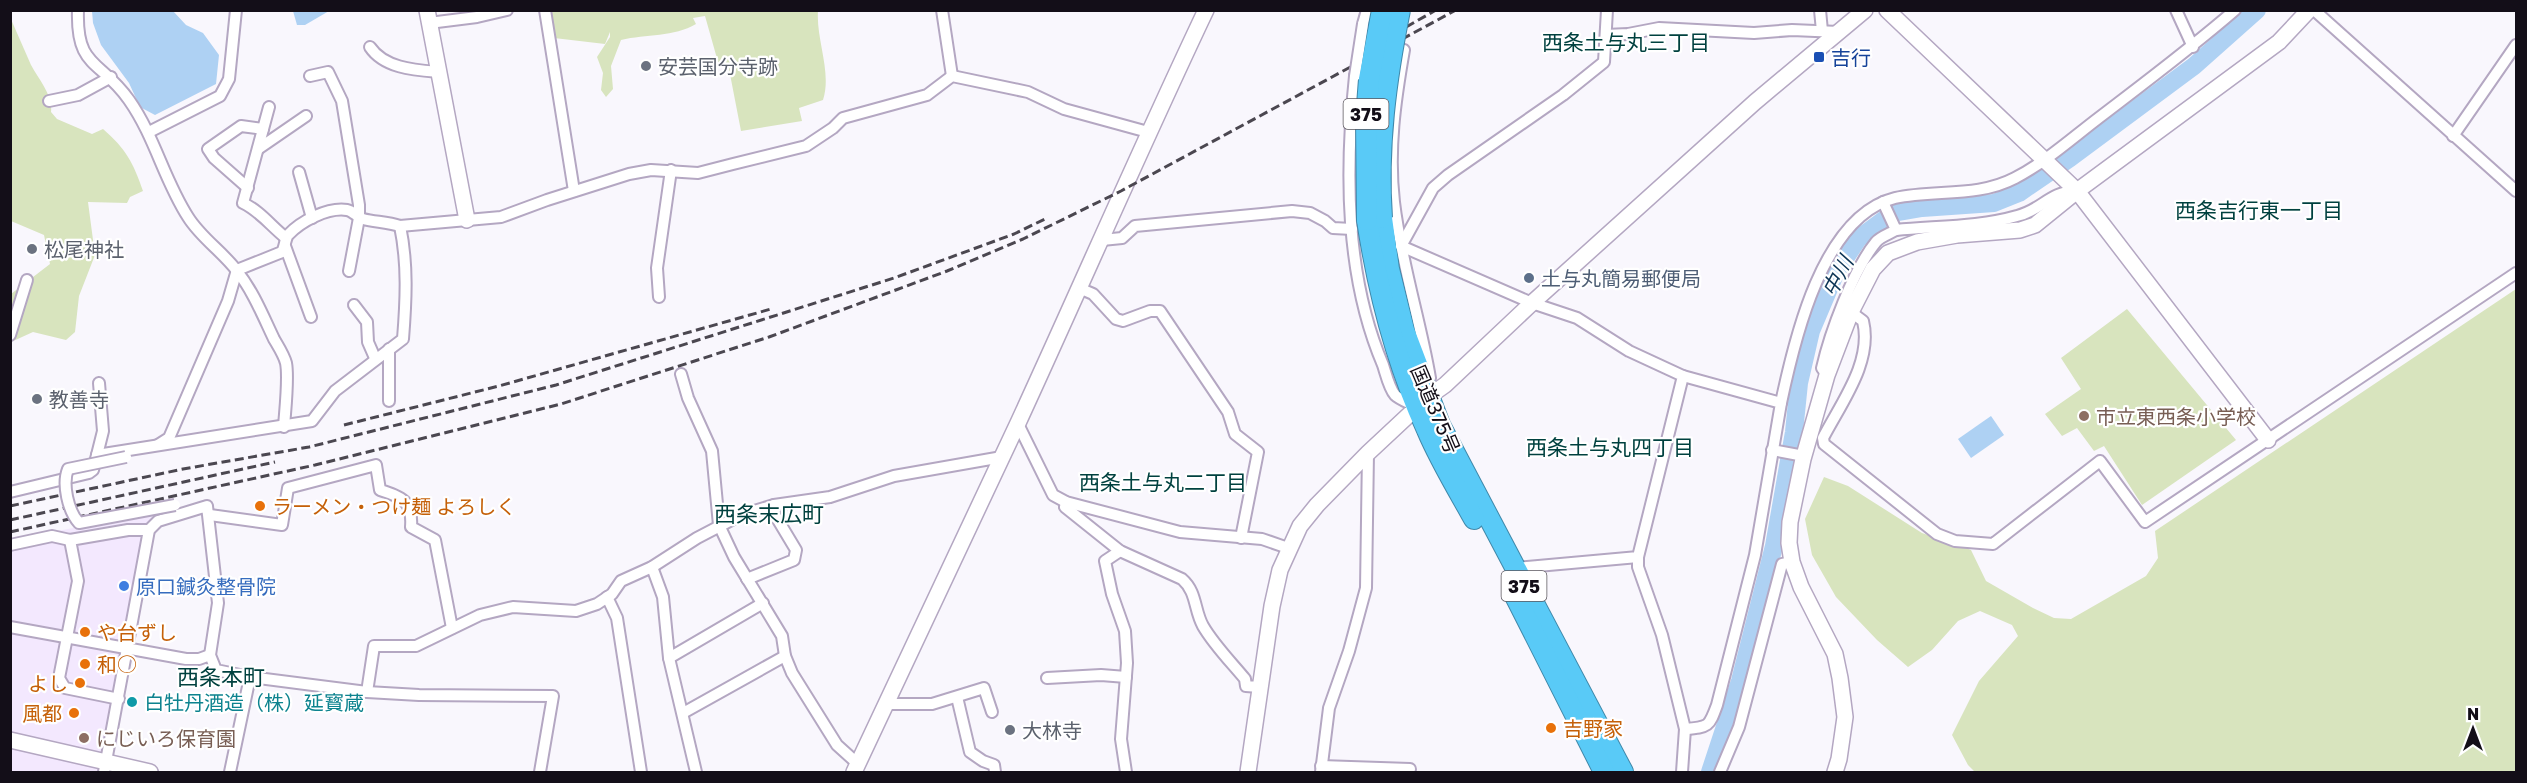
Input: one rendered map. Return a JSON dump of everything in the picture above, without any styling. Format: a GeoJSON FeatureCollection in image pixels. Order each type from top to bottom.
{"type":"FeatureCollection","features":[{"type":"Feature","properties":{"kind":"highway","name":"国道375号"},"geometry":{"type":"LineString","coordinates":[[1382,10],[1369,79],[1366,118],[1367,222],[1374,272],[1386,319],[1423,402],[1440,425],[1602,728],[1623,772]]}},
{"type":"Feature","properties":{"kind":"highway","name":"国道375号"},"geometry":{"type":"LineString","coordinates":[[1367,222],[1379,176],[1382,123],[1400,10]]}},
{"type":"Feature","properties":{"kind":"highway","name":"国道375号"},"geometry":{"type":"LineString","coordinates":[[1423,402],[1427,431],[1503,573],[1604,772]]}},
{"type":"Feature","properties":{"kind":"street"},"geometry":{"type":"LineString","coordinates":[[78,10],[78,34],[83,52],[89,61],[111,77],[149,132],[168,182],[189,220],[237,270],[253,296],[286,363],[284,427]]}},
{"type":"Feature","properties":{"kind":"street"},"geometry":{"type":"LineString","coordinates":[[149,132],[220,96],[229,79],[236,10]]}},
{"type":"Feature","properties":{"kind":"street"},"geometry":{"type":"LineString","coordinates":[[427,10],[467,220]]}},
{"type":"Feature","properties":{"kind":"street"},"geometry":{"type":"LineString","coordinates":[[430,26],[437,22],[477,17],[507,10]]}},
{"type":"Feature","properties":{"kind":"street"},"geometry":{"type":"LineString","coordinates":[[545,10],[574,191]]}},
{"type":"Feature","properties":{"kind":"street"},"geometry":{"type":"LineString","coordinates":[[942,10],[952,76]]}},
{"type":"Feature","properties":{"kind":"street"},"geometry":{"type":"LineString","coordinates":[[681,374],[688,399],[712,451],[719,525],[747,579],[782,636],[785,656],[792,673],[837,746],[856,768],[1018,424],[1102,240],[1148,132],[1206,10]]}},
{"type":"Feature","properties":{"kind":"street"},"geometry":{"type":"LineString","coordinates":[[1102,240],[1122,238],[1135,226],[1293,211],[1310,213],[1325,220],[1333,228],[1367,222],[1351,202],[1349,162],[1355,76],[1367,10]]}},
{"type":"Feature","properties":{"kind":"street"},"geometry":{"type":"LineString","coordinates":[[1401,246],[1433,188],[1448,175],[1563,95],[1604,62],[1606,10]]}},
{"type":"Feature","properties":{"kind":"street"},"geometry":{"type":"LineString","coordinates":[[1820,10],[1822,31]]}},
{"type":"Feature","properties":{"kind":"street"},"geometry":{"type":"LineString","coordinates":[[1248,772],[1272,606],[1288,548],[1300,526],[1317,505],[1368,453],[1423,402],[1445,385],[1532,303],[1755,102],[1864,10]]}},
{"type":"Feature","properties":{"kind":"street"},"geometry":{"type":"LineString","coordinates":[[1887,10],[2077,191],[2268,440]]}},
{"type":"Feature","properties":{"kind":"street"},"geometry":{"type":"LineString","coordinates":[[2176,10],[2193,47]]}},
{"type":"Feature","properties":{"kind":"street"},"geometry":{"type":"LineString","coordinates":[[1685,729],[1705,728],[1711,723],[1717,705],[1755,555],[1780,403],[1792,348],[1809,298],[1840,240],[1860,218],[1895,198],[1964,192],[2000,185],[2029,170],[2193,47],[2235,10]]}},
{"type":"Feature","properties":{"kind":"street"},"geometry":{"type":"LineString","coordinates":[[1835,772],[1845,717],[1840,678],[1835,654],[1792,562],[1789,543],[1790,522],[1801,455],[1827,375],[1851,312],[1873,269],[1888,253],[1917,242],[1957,235],[2020,230],[2035,225],[2077,191],[2279,42],[2309,10]]}},
{"type":"Feature","properties":{"kind":"street"},"geometry":{"type":"LineString","coordinates":[[2313,10],[2517,191]]}},
{"type":"Feature","properties":{"kind":"street"},"geometry":{"type":"LineString","coordinates":[[1606,35],[1628,34],[1659,28],[1754,33],[1839,32]]}},
{"type":"Feature","properties":{"kind":"street"},"geometry":{"type":"LineString","coordinates":[[2454,136],[2517,45]]}},
{"type":"Feature","properties":{"kind":"street"},"geometry":{"type":"LineString","coordinates":[[370,47],[377,57],[392,63],[415,70],[438,72]]}},
{"type":"Feature","properties":{"kind":"street"},"geometry":{"type":"LineString","coordinates":[[1404,50],[1393,116],[1394,201],[1409,289],[1430,379],[1423,402]]}},
{"type":"Feature","properties":{"kind":"street"},"geometry":{"type":"LineString","coordinates":[[310,76],[328,72],[342,101],[359,218],[349,271]]}},
{"type":"Feature","properties":{"kind":"street"},"geometry":{"type":"LineString","coordinates":[[237,270],[282,252],[286,242],[312,218],[338,210],[350,210],[359,218],[400,226],[501,217],[629,174],[651,170],[698,173],[806,146],[833,128],[843,118],[927,95],[952,76],[1028,92],[1064,109],[1148,132]]}},
{"type":"Feature","properties":{"kind":"street"},"geometry":{"type":"LineString","coordinates":[[49,101],[78,95],[111,77]]}},
{"type":"Feature","properties":{"kind":"street"},"geometry":{"type":"LineString","coordinates":[[269,107],[243,203],[258,210],[286,242],[311,316]]}},
{"type":"Feature","properties":{"kind":"street"},"geometry":{"type":"LineString","coordinates":[[258,149],[306,116]]}},
{"type":"Feature","properties":{"kind":"street"},"geometry":{"type":"LineString","coordinates":[[1351,116],[1393,116]]}},
{"type":"Feature","properties":{"kind":"street"},"geometry":{"type":"LineString","coordinates":[[248,188],[214,158],[208,149],[241,126],[263,129]]}},
{"type":"Feature","properties":{"kind":"street"},"geometry":{"type":"LineString","coordinates":[[659,297],[657,268],[671,170]]}},
{"type":"Feature","properties":{"kind":"street"},"geometry":{"type":"LineString","coordinates":[[299,172],[312,218]]}},
{"type":"Feature","properties":{"kind":"street"},"geometry":{"type":"LineString","coordinates":[[1827,375],[1822,368],[1829,337],[1859,271],[1877,241],[1895,228],[2001,220],[2028,213],[2060,192],[2077,191]]}},
{"type":"Feature","properties":{"kind":"street"},"geometry":{"type":"LineString","coordinates":[[1351,202],[1394,201]]}},
{"type":"Feature","properties":{"kind":"street"},"geometry":{"type":"LineString","coordinates":[[1884,204],[1895,228]]}},
{"type":"Feature","properties":{"kind":"street"},"geometry":{"type":"LineString","coordinates":[[97,456],[312,421],[335,391],[402,339],[407,289],[400,226]]}},
{"type":"Feature","properties":{"kind":"street"},"geometry":{"type":"LineString","coordinates":[[1401,246],[1532,303],[1578,318],[1629,351],[1683,376],[1780,403]]}},
{"type":"Feature","properties":{"kind":"street"},"geometry":{"type":"LineString","coordinates":[[194,509],[175,505],[79,523],[71,511],[65,484],[69,469],[152,452],[169,438],[228,301],[237,270]]}},
{"type":"Feature","properties":{"kind":"street"},"geometry":{"type":"LineString","coordinates":[[1851,312],[1863,321],[1866,333],[1863,358],[1824,438],[1824,444],[1937,534],[1954,541],[1993,544],[2100,461],[2145,522],[2517,273]]}},
{"type":"Feature","properties":{"kind":"street"},"geometry":{"type":"LineString","coordinates":[[10,335],[27,280]]}},
{"type":"Feature","properties":{"kind":"street"},"geometry":{"type":"LineString","coordinates":[[1079,288],[1093,294],[1116,319],[1123,321],[1150,311],[1160,311],[1228,412],[1235,434],[1258,452],[1241,538]]}},
{"type":"Feature","properties":{"kind":"street"},"geometry":{"type":"LineString","coordinates":[[354,306],[367,322],[368,342],[375,358]]}},
{"type":"Feature","properties":{"kind":"street"},"geometry":{"type":"LineString","coordinates":[[389,349],[389,401]]}},
{"type":"Feature","properties":{"kind":"street"},"geometry":{"type":"LineString","coordinates":[[1682,772],[1685,729],[1662,635],[1638,567],[1638,557],[1683,376]]}},
{"type":"Feature","properties":{"kind":"street"},"geometry":{"type":"LineString","coordinates":[[10,492],[89,473],[93,470],[103,431],[99,383]]}},
{"type":"Feature","properties":{"kind":"street"},"geometry":{"type":"LineString","coordinates":[[1018,424],[1053,495],[1066,502],[1180,532],[1262,539],[1288,548]]}},
{"type":"Feature","properties":{"kind":"street"},"geometry":{"type":"LineString","coordinates":[[1772,450],[1801,455]]}},
{"type":"Feature","properties":{"kind":"street"},"geometry":{"type":"LineString","coordinates":[[1368,453],[1366,588],[1349,651],[1329,708],[1321,769],[1410,769],[1409,772]]}},
{"type":"Feature","properties":{"kind":"street"},"geometry":{"type":"LineString","coordinates":[[367,692],[374,646],[417,646],[492,611],[524,606],[576,611],[597,604],[607,597],[621,581],[652,567],[719,525],[741,515],[774,505],[830,497],[894,477],[1002,457]]}},
{"type":"Feature","properties":{"kind":"street"},"geometry":{"type":"LineString","coordinates":[[210,515],[282,525],[288,488],[376,465],[380,490],[402,497],[412,513],[411,527],[435,540],[453,628]]}},
{"type":"Feature","properties":{"kind":"street"},"geometry":{"type":"LineString","coordinates":[[1066,502],[1065,507],[1120,551],[1182,579],[1189,586],[1196,601],[1198,617],[1205,630],[1245,679],[1246,686],[1259,687]]}},
{"type":"Feature","properties":{"kind":"street"},"geometry":{"type":"LineString","coordinates":[[747,579],[794,560],[796,550],[775,515],[774,505]]}},
{"type":"Feature","properties":{"kind":"street"},"geometry":{"type":"LineString","coordinates":[[105,768],[149,530],[158,521],[207,506],[210,515],[210,536],[218,603],[210,655],[216,670],[250,677],[367,692],[419,695],[553,696],[540,772]]}},
{"type":"Feature","properties":{"kind":"street"},"geometry":{"type":"LineString","coordinates":[[10,545],[52,536],[70,540],[128,530],[149,530]]}},
{"type":"Feature","properties":{"kind":"street"},"geometry":{"type":"LineString","coordinates":[[70,540],[78,581],[59,678],[64,688],[119,699]]}},
{"type":"Feature","properties":{"kind":"street"},"geometry":{"type":"LineString","coordinates":[[1120,551],[1105,561],[1112,594],[1125,631],[1126,677],[1121,739],[1126,772]]}},
{"type":"Feature","properties":{"kind":"street"},"geometry":{"type":"LineString","coordinates":[[1515,567],[1638,557]]}},
{"type":"Feature","properties":{"kind":"street"},"geometry":{"type":"LineString","coordinates":[[1720,772],[1739,727],[1782,564],[1792,562]]}},
{"type":"Feature","properties":{"kind":"street"},"geometry":{"type":"LineString","coordinates":[[652,567],[663,597],[669,658],[696,772]]}},
{"type":"Feature","properties":{"kind":"street"},"geometry":{"type":"LineString","coordinates":[[607,597],[617,618],[641,772]]}},
{"type":"Feature","properties":{"kind":"street"},"geometry":{"type":"LineString","coordinates":[[669,658],[763,603]]}},
{"type":"Feature","properties":{"kind":"street"},"geometry":{"type":"LineString","coordinates":[[10,627],[186,658],[199,659],[210,655]]}},
{"type":"Feature","properties":{"kind":"street"},"geometry":{"type":"LineString","coordinates":[[683,713],[785,656]]}},
{"type":"Feature","properties":{"kind":"street"},"geometry":{"type":"LineString","coordinates":[[1047,678],[1101,675],[1126,677]]}},
{"type":"Feature","properties":{"kind":"street"},"geometry":{"type":"LineString","coordinates":[[231,772],[250,677]]}},
{"type":"Feature","properties":{"kind":"street"},"geometry":{"type":"LineString","coordinates":[[887,704],[932,704],[984,688],[992,712]]}},
{"type":"Feature","properties":{"kind":"street"},"geometry":{"type":"LineString","coordinates":[[957,697],[970,752],[982,762],[994,765],[995,772]]}},
{"type":"Feature","properties":{"kind":"street"},"geometry":{"type":"LineString","coordinates":[[10,740],[105,768],[150,772]]}},
{"type":"Feature","properties":{"kind":"shaded area"},"geometry":{"type":"Polygon","coordinates":[[[157,512],[108,772],[11,772],[10,540],[157,512]]]}},
{"type":"Feature","properties":{"kind":"green space"},"geometry":{"type":"Polygon","coordinates":[[[551,11],[818,11],[826,78],[823,100],[799,108],[802,121],[741,131],[729,69],[718,62],[705,16],[693,18],[696,24],[679,31],[621,40],[611,66],[613,89],[606,97],[601,90],[603,73],[597,57],[610,37],[610,32],[605,44],[554,38],[551,11]]]}},
{"type":"Feature","properties":{"kind":"green space"},"geometry":{"type":"Polygon","coordinates":[[[10,17],[31,65],[48,94],[51,112],[57,119],[92,134],[103,129],[118,143],[128,157],[143,191],[130,197],[127,203],[88,202],[95,255],[79,296],[75,332],[66,340],[33,332],[11,342],[11,294],[50,264],[44,235],[11,221],[10,17]]]}},
{"type":"Feature","properties":{"kind":"green space"},"geometry":{"type":"Polygon","coordinates":[[[2516,289],[2516,772],[1975,772],[1968,765],[1952,735],[1979,681],[2018,636],[2012,625],[1980,611],[1958,621],[1932,650],[1908,667],[1877,640],[1836,597],[1812,555],[1805,519],[1824,477],[1848,486],[1922,533],[1971,550],[1986,581],[2054,618],[2071,619],[2146,576],[2158,558],[2155,531],[2516,289]]]}},
{"type":"Feature","properties":{"kind":"green space"},"geometry":{"type":"Polygon","coordinates":[[[2127,309],[2236,440],[2142,505],[2104,446],[2094,451],[2077,428],[2062,436],[2045,414],[2081,389],[2061,358],[2127,309]]]}},
{"type":"Feature","properties":{"kind":"water"},"geometry":{"type":"Polygon","coordinates":[[[293,10],[329,11],[305,25],[297,25],[293,10]]]}},
{"type":"Feature","properties":{"kind":"water"},"geometry":{"type":"Polygon","coordinates":[[[92,11],[173,11],[186,25],[203,33],[219,55],[216,84],[155,115],[140,107],[129,83],[101,45],[93,23],[92,11]]]}},
{"type":"Feature","properties":{"kind":"water"},"geometry":{"type":"Polygon","coordinates":[[[1991,416],[2004,435],[1971,458],[1958,439],[1991,416]]]}},
{"type":"Feature","properties":{"kind":"waterway","name":"中川"},"geometry":{"type":"LineString","coordinates":[[1710,772],[1740,681],[1774,546],[1794,432],[1799,383],[1811,331],[1836,272],[1858,239],[1893,213],[1922,208],[1994,203],[2019,193],[2194,66],[2257,10]]}},
{"type":"Feature","properties":{"kind":"railway"},"geometry":{"type":"LineString","coordinates":[[1371,47],[1436,10]]}},
{"type":"Feature","properties":{"kind":"railway"},"geometry":{"type":"LineString","coordinates":[[10,532],[315,465],[561,404],[769,337],[947,271],[1023,239],[1121,191],[1456,10]]}},
{"type":"Feature","properties":{"kind":"railway"},"geometry":{"type":"LineString","coordinates":[[10,506],[183,469],[309,447],[556,385],[894,278],[1014,234],[1045,219]]}},
{"type":"Feature","properties":{"kind":"railway"},"geometry":{"type":"LineString","coordinates":[[344,425],[499,386],[771,309]]}},
{"type":"Feature","properties":{"kind":"railway"},"geometry":{"type":"LineString","coordinates":[[10,520],[275,462]]}},
{"type":"Feature","properties":{"kind":"place","name":"吉行"},"geometry":{"type":"Point","coordinates":[1819,57]}},
{"type":"Feature","properties":{"kind":"place","name":"安芸国分寺跡"},"geometry":{"type":"Point","coordinates":[646,66]}},
{"type":"Feature","properties":{"kind":"place","name":"松尾神社"},"geometry":{"type":"Point","coordinates":[32,249]}},
{"type":"Feature","properties":{"kind":"place","name":"土与丸簡易郵便局"},"geometry":{"type":"Point","coordinates":[1529,278]}},
{"type":"Feature","properties":{"kind":"place","name":"教善寺"},"geometry":{"type":"Point","coordinates":[37,399]}},
{"type":"Feature","properties":{"kind":"place","name":"市立東西条小学校"},"geometry":{"type":"Point","coordinates":[2084,416]}},
{"type":"Feature","properties":{"kind":"place","name":"ラーメン・つけ麺 よろしく"},"geometry":{"type":"Point","coordinates":[260,506]}},
{"type":"Feature","properties":{"kind":"place","name":"原口鍼灸整骨院"},"geometry":{"type":"Point","coordinates":[124,586]}},
{"type":"Feature","properties":{"kind":"place","name":"や台ずし"},"geometry":{"type":"Point","coordinates":[85,632]}},
{"type":"Feature","properties":{"kind":"place","name":"和○"},"geometry":{"type":"Point","coordinates":[85,664]}},
{"type":"Feature","properties":{"kind":"place","name":"よし"},"geometry":{"type":"Point","coordinates":[80,683]}},
{"type":"Feature","properties":{"kind":"place","name":"白牡丹酒造（株）延寳蔵"},"geometry":{"type":"Point","coordinates":[132,702]}},
{"type":"Feature","properties":{"kind":"place","name":"風都"},"geometry":{"type":"Point","coordinates":[74,713]}},
{"type":"Feature","properties":{"kind":"place","name":"吉野家"},"geometry":{"type":"Point","coordinates":[1551,728]}},
{"type":"Feature","properties":{"kind":"place","name":"大林寺"},"geometry":{"type":"Point","coordinates":[1010,730]}},
{"type":"Feature","properties":{"kind":"place","name":"にじいろ保育園"},"geometry":{"type":"Point","coordinates":[84,738]}},
{"type":"Feature","properties":{"kind":"district","name":"西条土与丸三丁目"},"geometry":{"type":"Point","coordinates":[1626,42]}},
{"type":"Feature","properties":{"kind":"district","name":"西条吉行東一丁目"},"geometry":{"type":"Point","coordinates":[2259,210]}},
{"type":"Feature","properties":{"kind":"district","name":"西条土与丸四丁目"},"geometry":{"type":"Point","coordinates":[1610,447]}},
{"type":"Feature","properties":{"kind":"district","name":"西条土与丸二丁目"},"geometry":{"type":"Point","coordinates":[1163,482]}},
{"type":"Feature","properties":{"kind":"district","name":"西条末広町"},"geometry":{"type":"Point","coordinates":[769,513]}},
{"type":"Feature","properties":{"kind":"district","name":"西条本町"},"geometry":{"type":"Point","coordinates":[221,676]}}]}
